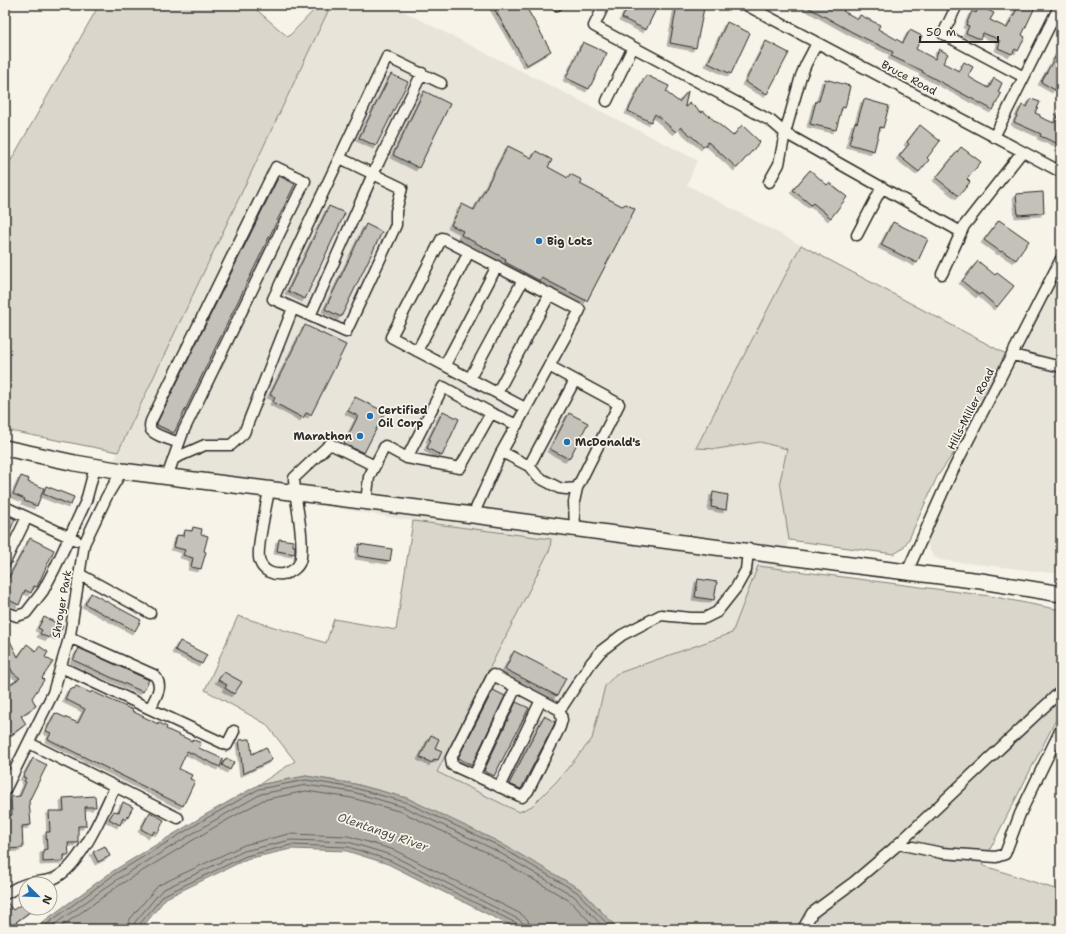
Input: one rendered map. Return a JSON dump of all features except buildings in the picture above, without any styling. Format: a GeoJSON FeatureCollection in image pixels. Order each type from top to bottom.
{"type":"FeatureCollection","features":[{"type":"Feature","properties":{"kind":"highway"},"geometry":{"type":"LineString","coordinates":[[5,448],[122,472],[574,528],[981,581],[1061,594]]}},
{"type":"Feature","properties":{"kind":"street"},"geometry":{"type":"LineString","coordinates":[[604,5],[594,26],[771,121],[785,133],[961,232]]}},
{"type":"Feature","properties":{"kind":"street","name":"Bruce Road"},"geometry":{"type":"LineString","coordinates":[[746,5],[1061,172]]}},
{"type":"Feature","properties":{"kind":"street"},"geometry":{"type":"LineString","coordinates":[[957,5],[943,34],[1024,77]]}},
{"type":"Feature","properties":{"kind":"street"},"geometry":{"type":"LineString","coordinates":[[994,137],[1060,5]]}},
{"type":"Feature","properties":{"kind":"street"},"geometry":{"type":"LineString","coordinates":[[769,182],[779,164],[785,133],[800,76],[817,43]]}},
{"type":"Feature","properties":{"kind":"street"},"geometry":{"type":"LineString","coordinates":[[607,100],[633,47]]}},
{"type":"Feature","properties":{"kind":"street"},"geometry":{"type":"LineString","coordinates":[[340,158],[402,188],[396,211],[396,225],[346,332],[273,299],[387,57],[441,83]]}},
{"type":"Feature","properties":{"kind":"street"},"geometry":{"type":"LineString","coordinates":[[310,316],[373,174],[422,73]]}},
{"type":"Feature","properties":{"kind":"street"},"geometry":{"type":"LineString","coordinates":[[942,274],[964,226],[1022,152]]}},
{"type":"Feature","properties":{"kind":"street"},"geometry":{"type":"LineString","coordinates":[[167,477],[183,432],[305,181],[276,167],[151,421],[151,430],[156,434],[179,443]]}},
{"type":"Feature","properties":{"kind":"street"},"geometry":{"type":"LineString","coordinates":[[857,235],[882,188]]}},
{"type":"Feature","properties":{"kind":"street"},"geometry":{"type":"LineString","coordinates":[[473,515],[502,452],[580,310],[442,238],[391,337],[525,408]]}},
{"type":"Feature","properties":{"kind":"street"},"geometry":{"type":"LineString","coordinates":[[417,351],[469,252]]}},
{"type":"Feature","properties":{"kind":"street","name":"Hills-Miller Road"},"geometry":{"type":"LineString","coordinates":[[907,572],[950,476],[1061,260]]}},
{"type":"Feature","properties":{"kind":"street"},"geometry":{"type":"LineString","coordinates":[[445,365],[497,266]]}},
{"type":"Feature","properties":{"kind":"street"},"geometry":{"type":"LineString","coordinates":[[470,378],[523,280]]}},
{"type":"Feature","properties":{"kind":"street"},"geometry":{"type":"LineString","coordinates":[[497,393],[550,294]]}},
{"type":"Feature","properties":{"kind":"street"},"geometry":{"type":"LineString","coordinates":[[173,459],[205,445],[231,445],[244,433],[293,308]]}},
{"type":"Feature","properties":{"kind":"street"},"geometry":{"type":"LineString","coordinates":[[1013,355],[1061,367]]}},
{"type":"Feature","properties":{"kind":"street"},"geometry":{"type":"LineString","coordinates":[[549,366],[619,404],[577,488],[574,502],[574,528]]}},
{"type":"Feature","properties":{"kind":"street"},"geometry":{"type":"LineString","coordinates":[[529,466],[575,380]]}},
{"type":"Feature","properties":{"kind":"street"},"geometry":{"type":"LineString","coordinates":[[407,458],[443,387],[517,425]]}},
{"type":"Feature","properties":{"kind":"street"},"geometry":{"type":"LineString","coordinates":[[366,502],[369,478],[385,446],[407,458],[460,468],[491,412]]}},
{"type":"Feature","properties":{"kind":"street"},"geometry":{"type":"LineString","coordinates":[[269,490],[258,552],[260,563],[267,571],[276,574],[286,574],[297,568],[301,558],[299,519],[294,478],[330,444],[375,466]]}},
{"type":"Feature","properties":{"kind":"street"},"geometry":{"type":"LineString","coordinates":[[502,452],[529,466],[538,477],[559,488],[566,490],[577,488]]}},
{"type":"Feature","properties":{"kind":"street"},"geometry":{"type":"LineString","coordinates":[[5,612],[17,616],[26,613],[42,591],[70,537],[86,501],[95,467]]}},
{"type":"Feature","properties":{"kind":"street","name":"Shroyer Park"},"geometry":{"type":"LineString","coordinates":[[5,790],[53,694],[69,637],[84,544],[106,496],[122,472]]}},
{"type":"Feature","properties":{"kind":"street"},"geometry":{"type":"LineString","coordinates":[[5,507],[84,544]]}},
{"type":"Feature","properties":{"kind":"street"},"geometry":{"type":"LineString","coordinates":[[5,562],[27,517]]}},
{"type":"Feature","properties":{"kind":"street"},"geometry":{"type":"LineString","coordinates":[[560,710],[493,675],[451,758],[452,765],[517,796],[525,796],[560,727],[562,720],[560,710],[591,663],[601,651],[622,635],[661,615],[705,618],[717,612],[736,588],[746,570],[748,551]]}},
{"type":"Feature","properties":{"kind":"street"},"geometry":{"type":"LineString","coordinates":[[79,574],[150,613]]}},
{"type":"Feature","properties":{"kind":"street"},"geometry":{"type":"LineString","coordinates":[[69,637],[154,675],[160,685],[150,709]]}},
{"type":"Feature","properties":{"kind":"street"},"geometry":{"type":"LineString","coordinates":[[61,667],[227,745],[234,731]]}},
{"type":"Feature","properties":{"kind":"street"},"geometry":{"type":"LineString","coordinates":[[474,776],[516,687]]}},
{"type":"Feature","properties":{"kind":"street"},"geometry":{"type":"LineString","coordinates":[[803,929],[812,913],[854,882],[898,844],[1061,691]]}},
{"type":"Feature","properties":{"kind":"street"},"geometry":{"type":"LineString","coordinates":[[499,787],[541,700]]}},
{"type":"Feature","properties":{"kind":"street"},"geometry":{"type":"LineString","coordinates":[[898,844],[942,853],[996,857],[1005,854],[1020,814],[1061,728]]}},
{"type":"Feature","properties":{"kind":"street"},"geometry":{"type":"LineString","coordinates":[[29,743],[178,818]]}},
{"type":"Feature","properties":{"kind":"street"},"geometry":{"type":"LineString","coordinates":[[58,876],[68,868],[89,840],[115,787]]}},
{"type":"Feature","properties":{"kind":"street"},"geometry":{"type":"LineString","coordinates":[[5,894],[18,887]]}},
{"type":"Feature","properties":{"kind":"shaded area"},"geometry":{"type":"Polygon","coordinates":[[[99,5],[251,5],[288,37],[319,5],[331,5],[118,452],[5,430],[5,171],[99,5]]]}},
{"type":"Feature","properties":{"kind":"shaded area"},"geometry":{"type":"Polygon","coordinates":[[[331,5],[391,5],[697,160],[687,185],[801,245],[785,276],[717,449],[760,442],[787,449],[780,481],[789,540],[783,569],[758,566],[732,633],[616,674],[605,686],[592,739],[556,782],[532,806],[519,812],[437,772],[550,549],[551,539],[413,521],[110,470],[331,5]]]}},
{"type":"Feature","properties":{"kind":"shaded area"},"geometry":{"type":"Polygon","coordinates":[[[801,245],[1006,354],[959,445],[937,477],[909,539],[902,549],[894,554],[789,540],[780,481],[787,449],[760,442],[717,449],[696,448],[801,245]]]}},
{"type":"Feature","properties":{"kind":"shaded area"},"geometry":{"type":"Polygon","coordinates":[[[1055,284],[1061,287],[1061,574],[940,560],[933,556],[927,545],[929,533],[1055,284]]]}},
{"type":"Feature","properties":{"kind":"shaded area"},"geometry":{"type":"Polygon","coordinates":[[[413,521],[551,539],[550,549],[437,772],[519,812],[532,806],[556,782],[592,739],[605,686],[616,674],[732,633],[758,566],[990,596],[1061,610],[1061,710],[982,865],[1061,891],[1061,929],[618,929],[580,889],[407,798],[355,784],[306,776],[258,785],[295,761],[266,724],[205,690],[238,616],[326,643],[334,619],[396,630],[413,521]]]}},
{"type":"Feature","properties":{"kind":"water","name":"Olentangy River"},"geometry":{"type":"Polygon","coordinates":[[[306,776],[355,784],[407,798],[497,841],[580,889],[618,929],[517,929],[388,864],[347,851],[291,849],[247,859],[166,898],[141,929],[36,929],[51,916],[58,916],[58,911],[113,871],[205,815],[258,785],[306,776]]]}},
{"type":"Feature","properties":{"kind":"place","name":"Big Lots"},"geometry":{"type":"Point","coordinates":[539,241]}},
{"type":"Feature","properties":{"kind":"place","name":"Certified Oil Corp"},"geometry":{"type":"Point","coordinates":[370,416]}},
{"type":"Feature","properties":{"kind":"place","name":"Marathon"},"geometry":{"type":"Point","coordinates":[360,436]}},
{"type":"Feature","properties":{"kind":"place","name":"McDonald's"},"geometry":{"type":"Point","coordinates":[567,442]}}]}
